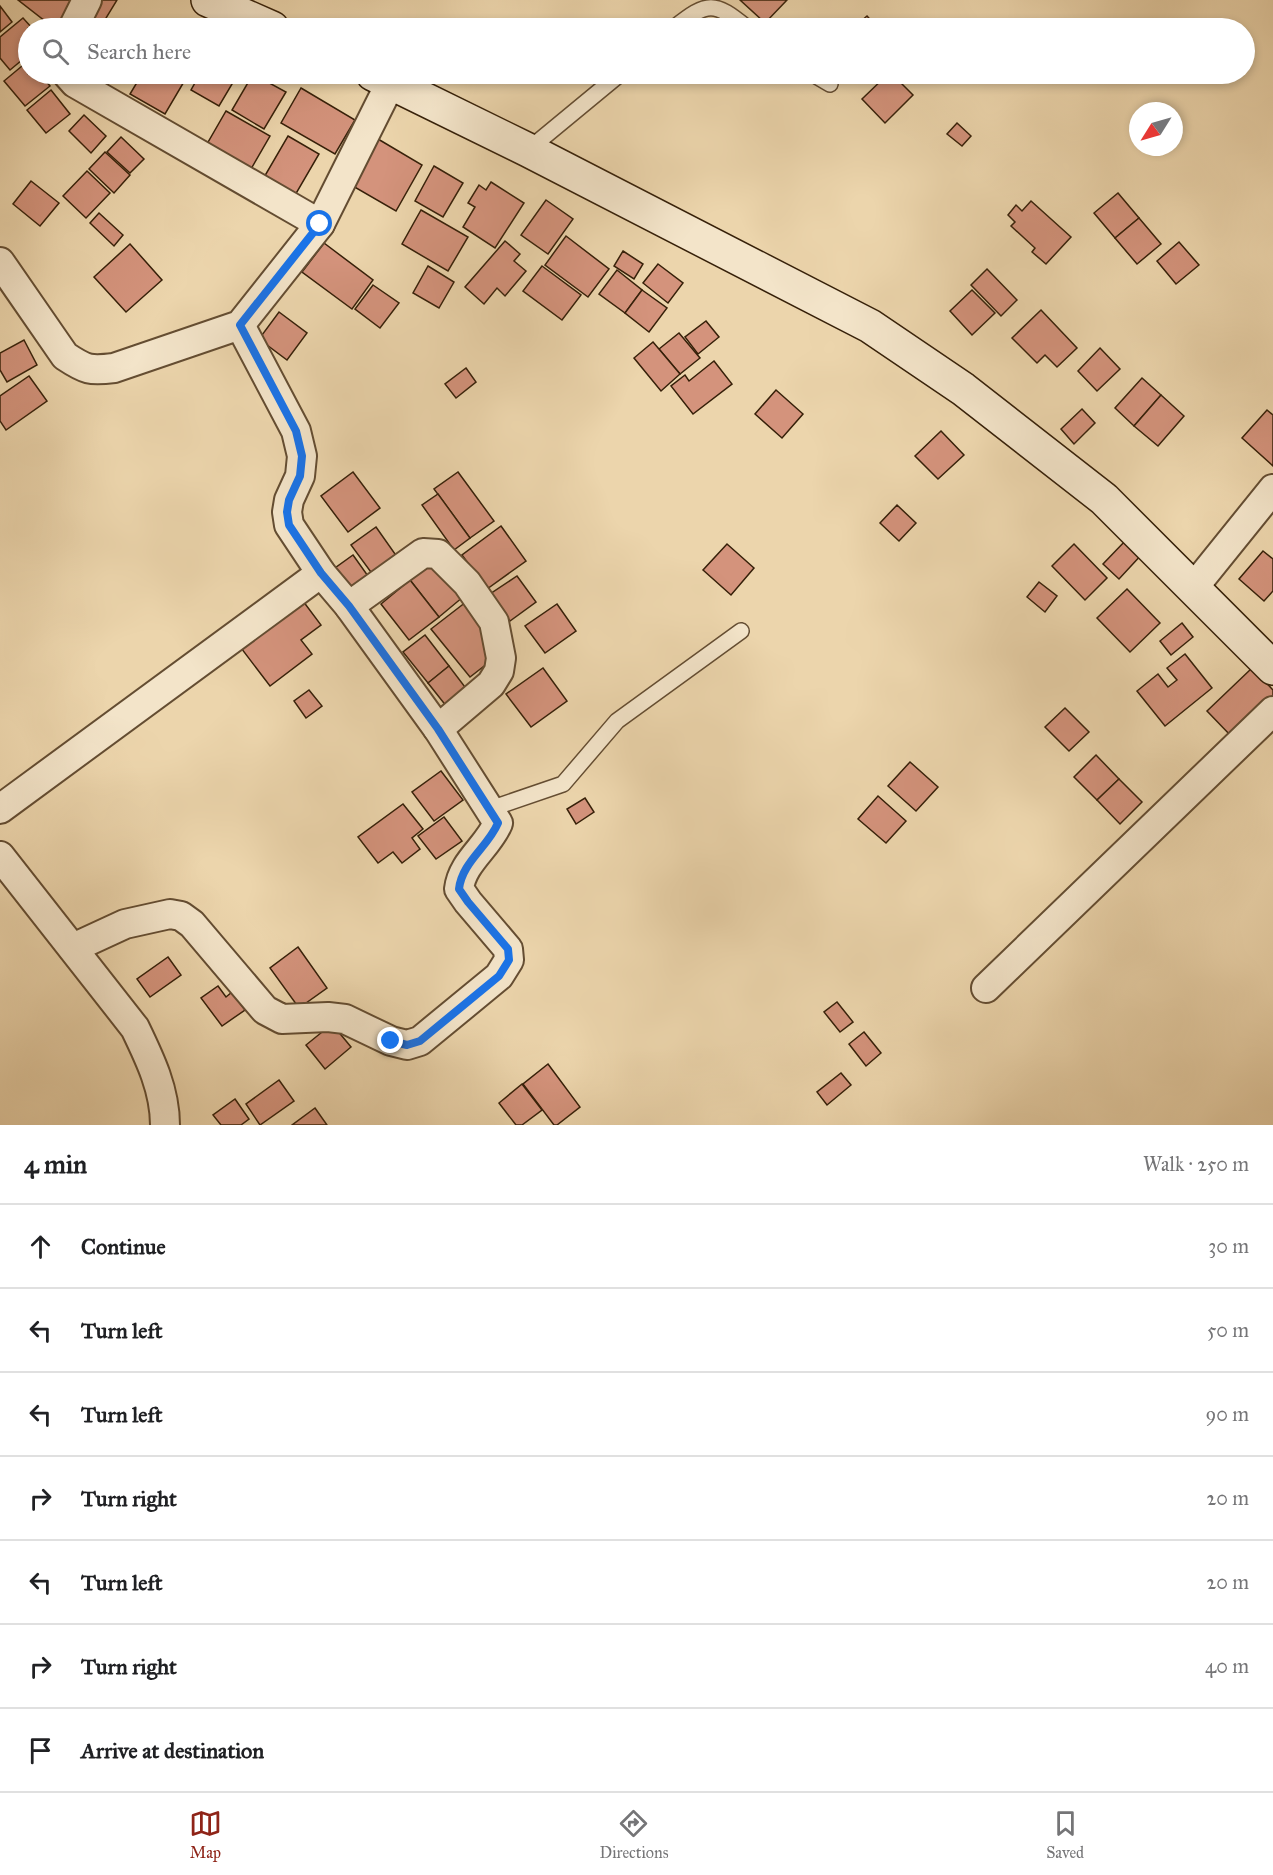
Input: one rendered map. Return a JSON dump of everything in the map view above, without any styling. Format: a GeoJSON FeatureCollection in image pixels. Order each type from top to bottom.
{"type":"FeatureCollection","features":[{"type":"Feature","properties":{"kind":"street"},"geometry":{"type":"LineString","coordinates":[[78,18],[87,0]]}},
{"type":"Feature","properties":{"kind":"street"},"geometry":{"type":"LineString","coordinates":[[208,0],[249,18]]}},
{"type":"Feature","properties":{"kind":"street"},"geometry":{"type":"LineString","coordinates":[[77,84],[320,224]]}},
{"type":"Feature","properties":{"kind":"street"},"geometry":{"type":"LineString","coordinates":[[0,262],[65,356],[79,366],[94,371],[114,368],[240,325],[320,224],[379,84]]}},
{"type":"Feature","properties":{"kind":"street"},"geometry":{"type":"LineString","coordinates":[[394,84],[528,150],[870,326],[963,389],[1104,499],[1273,668]]}},
{"type":"Feature","properties":{"kind":"street"},"geometry":{"type":"LineString","coordinates":[[73,948],[124,924],[170,914],[181,916],[192,924],[265,1010],[282,1019],[328,1017],[345,1019],[391,1041],[407,1045],[420,1041],[499,976],[509,960],[508,949],[459,889],[460,877],[493,835],[498,823],[438,729],[349,606],[321,573],[289,525],[287,512],[289,500],[300,476],[302,456],[296,431],[240,325]]}},
{"type":"Feature","properties":{"kind":"street"},"geometry":{"type":"LineString","coordinates":[[1194,587],[1273,489]]}},
{"type":"Feature","properties":{"kind":"street"},"geometry":{"type":"LineString","coordinates":[[349,606],[423,553],[438,554],[466,583],[494,622],[501,658],[499,671],[491,684],[438,729]]}},
{"type":"Feature","properties":{"kind":"street"},"geometry":{"type":"LineString","coordinates":[[0,810],[321,573]]}},
{"type":"Feature","properties":{"kind":"street"},"geometry":{"type":"LineString","coordinates":[[986,988],[1273,711]]}},
{"type":"Feature","properties":{"kind":"street"},"geometry":{"type":"LineString","coordinates":[[0,856],[135,1028],[158,1080],[165,1112],[165,1125]]}},
{"type":"Feature","properties":{"kind":"lane"},"geometry":{"type":"LineString","coordinates":[[688,18],[699,10],[712,7],[726,12],[734,18]]}},
{"type":"Feature","properties":{"kind":"lane"},"geometry":{"type":"LineString","coordinates":[[528,150],[608,84]]}},
{"type":"Feature","properties":{"kind":"lane"},"geometry":{"type":"LineString","coordinates":[[490,809],[563,784],[617,721],[741,631]]}},
{"type":"Feature","properties":{"kind":"building"},"geometry":{"type":"Polygon","coordinates":[[[18,0],[80,0],[66,18],[41,18],[18,0]]]}},
{"type":"Feature","properties":{"kind":"building"},"geometry":{"type":"Polygon","coordinates":[[[95,0],[117,0],[106,18],[84,18],[95,0]]]}},
{"type":"Feature","properties":{"kind":"building"},"geometry":{"type":"Polygon","coordinates":[[[740,0],[787,0],[770,18],[760,18],[740,0]]]}},
{"type":"Feature","properties":{"kind":"building"},"geometry":{"type":"Polygon","coordinates":[[[0,6],[12,22],[0,32],[0,6]]]}},
{"type":"Feature","properties":{"kind":"building"},"geometry":{"type":"Polygon","coordinates":[[[18,22],[18,63],[10,70],[0,58],[0,37],[18,22]]]}},
{"type":"Feature","properties":{"kind":"building"},"geometry":{"type":"Polygon","coordinates":[[[18,69],[18,84],[48,84],[50,86],[25,106],[4,81],[18,69]]]}},
{"type":"Feature","properties":{"kind":"building"},"geometry":{"type":"Polygon","coordinates":[[[136,84],[183,84],[165,114],[130,94],[136,84]]]}},
{"type":"Feature","properties":{"kind":"building"},"geometry":{"type":"Polygon","coordinates":[[[194,84],[232,84],[219,106],[191,90],[194,84]]]}},
{"type":"Feature","properties":{"kind":"building"},"geometry":{"type":"Polygon","coordinates":[[[247,84],[271,84],[286,92],[264,129],[232,110],[247,84]]]}},
{"type":"Feature","properties":{"kind":"building"},"geometry":{"type":"Polygon","coordinates":[[[878,84],[902,84],[913,95],[885,123],[862,99],[878,84]]]}},
{"type":"Feature","properties":{"kind":"building"},"geometry":{"type":"Polygon","coordinates":[[[301,88],[355,120],[335,154],[281,123],[301,88]]]}},
{"type":"Feature","properties":{"kind":"building"},"geometry":{"type":"Polygon","coordinates":[[[51,90],[70,114],[46,133],[27,110],[51,90]]]}},
{"type":"Feature","properties":{"kind":"building"},"geometry":{"type":"Polygon","coordinates":[[[226,111],[270,136],[251,169],[207,144],[226,111]]]}},
{"type":"Feature","properties":{"kind":"building"},"geometry":{"type":"Polygon","coordinates":[[[84,115],[106,136],[91,153],[69,131],[84,115]]]}},
{"type":"Feature","properties":{"kind":"building"},"geometry":{"type":"Polygon","coordinates":[[[957,123],[971,136],[962,146],[947,134],[957,123]]]}},
{"type":"Feature","properties":{"kind":"building"},"geometry":{"type":"Polygon","coordinates":[[[288,136],[319,154],[294,197],[263,179],[288,136]]]}},
{"type":"Feature","properties":{"kind":"building"},"geometry":{"type":"Polygon","coordinates":[[[121,137],[144,159],[130,173],[107,152],[121,137]]]}},
{"type":"Feature","properties":{"kind":"building"},"geometry":{"type":"Polygon","coordinates":[[[378,139],[422,165],[396,211],[351,185],[378,139]]]}},
{"type":"Feature","properties":{"kind":"building"},"geometry":{"type":"Polygon","coordinates":[[[105,152],[130,175],[114,193],[89,169],[105,152]]]}},
{"type":"Feature","properties":{"kind":"building"},"geometry":{"type":"Polygon","coordinates":[[[434,166],[463,183],[443,217],[415,201],[434,166]]]}},
{"type":"Feature","properties":{"kind":"building"},"geometry":{"type":"Polygon","coordinates":[[[87,171],[110,193],[86,218],[63,196],[87,171]]]}},
{"type":"Feature","properties":{"kind":"building"},"geometry":{"type":"Polygon","coordinates":[[[31,181],[59,203],[40,226],[13,204],[31,181]]]}},
{"type":"Feature","properties":{"kind":"building"},"geometry":{"type":"Polygon","coordinates":[[[491,182],[524,203],[495,248],[463,227],[475,207],[468,203],[479,185],[486,190],[491,182]]]}},
{"type":"Feature","properties":{"kind":"building"},"geometry":{"type":"Polygon","coordinates":[[[1118,193],[1139,218],[1115,238],[1094,213],[1118,193]]]}},
{"type":"Feature","properties":{"kind":"building"},"geometry":{"type":"Polygon","coordinates":[[[546,200],[573,219],[548,254],[521,235],[546,200]]]}},
{"type":"Feature","properties":{"kind":"building"},"geometry":{"type":"Polygon","coordinates":[[[1031,201],[1071,237],[1046,264],[1032,252],[1035,248],[1011,226],[1015,222],[1008,215],[1016,205],[1022,211],[1031,201]]]}},
{"type":"Feature","properties":{"kind":"building"},"geometry":{"type":"Polygon","coordinates":[[[421,210],[468,237],[448,271],[402,244],[421,210]]]}},
{"type":"Feature","properties":{"kind":"building"},"geometry":{"type":"Polygon","coordinates":[[[99,213],[123,235],[114,246],[90,223],[99,213]]]}},
{"type":"Feature","properties":{"kind":"building"},"geometry":{"type":"Polygon","coordinates":[[[1139,218],[1161,244],[1137,264],[1115,238],[1139,218]]]}},
{"type":"Feature","properties":{"kind":"building"},"geometry":{"type":"Polygon","coordinates":[[[566,236],[609,269],[588,297],[545,265],[566,236]]]}},
{"type":"Feature","properties":{"kind":"building"},"geometry":{"type":"Polygon","coordinates":[[[505,241],[520,254],[514,261],[526,271],[505,296],[497,288],[484,304],[465,287],[505,241]]]}},
{"type":"Feature","properties":{"kind":"building"},"geometry":{"type":"Polygon","coordinates":[[[1179,242],[1199,265],[1176,284],[1157,261],[1179,242]]]}},
{"type":"Feature","properties":{"kind":"building"},"geometry":{"type":"Polygon","coordinates":[[[324,243],[373,280],[352,309],[302,272],[324,243]]]}},
{"type":"Feature","properties":{"kind":"building"},"geometry":{"type":"Polygon","coordinates":[[[130,244],[162,280],[126,312],[94,277],[130,244]]]}},
{"type":"Feature","properties":{"kind":"building"},"geometry":{"type":"Polygon","coordinates":[[[623,251],[643,264],[634,279],[614,266],[623,251]]]}},
{"type":"Feature","properties":{"kind":"building"},"geometry":{"type":"Polygon","coordinates":[[[658,264],[683,283],[668,303],[643,283],[658,264]]]}},
{"type":"Feature","properties":{"kind":"building"},"geometry":{"type":"Polygon","coordinates":[[[428,266],[454,282],[439,308],[413,293],[428,266]]]}},
{"type":"Feature","properties":{"kind":"building"},"geometry":{"type":"Polygon","coordinates":[[[542,266],[581,295],[562,320],[523,291],[542,266]]]}},
{"type":"Feature","properties":{"kind":"building"},"geometry":{"type":"Polygon","coordinates":[[[987,269],[1017,300],[1001,316],[971,285],[987,269]]]}},
{"type":"Feature","properties":{"kind":"building"},"geometry":{"type":"Polygon","coordinates":[[[617,270],[642,290],[625,313],[599,294],[617,270]]]}},
{"type":"Feature","properties":{"kind":"building"},"geometry":{"type":"Polygon","coordinates":[[[373,285],[399,303],[380,328],[355,309],[373,285]]]}},
{"type":"Feature","properties":{"kind":"building"},"geometry":{"type":"Polygon","coordinates":[[[642,290],[667,308],[649,332],[625,313],[642,290]]]}},
{"type":"Feature","properties":{"kind":"building"},"geometry":{"type":"Polygon","coordinates":[[[972,290],[995,313],[972,335],[950,311],[972,290]]]}},
{"type":"Feature","properties":{"kind":"building"},"geometry":{"type":"Polygon","coordinates":[[[1041,310],[1077,348],[1057,367],[1045,355],[1037,363],[1012,338],[1041,310]]]}},
{"type":"Feature","properties":{"kind":"building"},"geometry":{"type":"Polygon","coordinates":[[[279,312],[307,333],[287,360],[259,339],[279,312]]]}},
{"type":"Feature","properties":{"kind":"building"},"geometry":{"type":"Polygon","coordinates":[[[706,321],[719,337],[698,354],[685,337],[706,321]]]}},
{"type":"Feature","properties":{"kind":"building"},"geometry":{"type":"Polygon","coordinates":[[[679,333],[700,358],[680,374],[659,349],[679,333]]]}},
{"type":"Feature","properties":{"kind":"building"},"geometry":{"type":"Polygon","coordinates":[[[24,340],[37,365],[7,382],[0,370],[0,353],[24,340]]]}},
{"type":"Feature","properties":{"kind":"building"},"geometry":{"type":"Polygon","coordinates":[[[653,342],[680,374],[661,391],[634,358],[653,342]]]}},
{"type":"Feature","properties":{"kind":"building"},"geometry":{"type":"Polygon","coordinates":[[[1100,348],[1120,369],[1097,391],[1078,371],[1100,348]]]}},
{"type":"Feature","properties":{"kind":"building"},"geometry":{"type":"Polygon","coordinates":[[[714,361],[732,384],[693,414],[671,386],[685,375],[689,381],[714,361]]]}},
{"type":"Feature","properties":{"kind":"building"},"geometry":{"type":"Polygon","coordinates":[[[466,368],[476,382],[456,398],[445,384],[466,368]]]}},
{"type":"Feature","properties":{"kind":"building"},"geometry":{"type":"Polygon","coordinates":[[[29,376],[47,401],[6,430],[0,421],[0,396],[29,376]]]}},
{"type":"Feature","properties":{"kind":"building"},"geometry":{"type":"Polygon","coordinates":[[[1142,378],[1161,395],[1134,426],[1115,408],[1142,378]]]}},
{"type":"Feature","properties":{"kind":"building"},"geometry":{"type":"Polygon","coordinates":[[[776,390],[803,414],[782,438],[755,414],[776,390]]]}},
{"type":"Feature","properties":{"kind":"building"},"geometry":{"type":"Polygon","coordinates":[[[1161,395],[1184,416],[1158,446],[1134,426],[1161,395]]]}},
{"type":"Feature","properties":{"kind":"building"},"geometry":{"type":"Polygon","coordinates":[[[1082,409],[1095,423],[1074,444],[1061,429],[1082,409]]]}},
{"type":"Feature","properties":{"kind":"building"},"geometry":{"type":"Polygon","coordinates":[[[1267,410],[1273,415],[1273,466],[1242,438],[1267,410]]]}},
{"type":"Feature","properties":{"kind":"building"},"geometry":{"type":"Polygon","coordinates":[[[941,431],[964,455],[938,479],[915,456],[941,431]]]}},
{"type":"Feature","properties":{"kind":"building"},"geometry":{"type":"Polygon","coordinates":[[[353,472],[380,508],[348,532],[321,496],[353,472]]]}},
{"type":"Feature","properties":{"kind":"building"},"geometry":{"type":"Polygon","coordinates":[[[458,472],[494,521],[470,538],[434,489],[458,472]]]}},
{"type":"Feature","properties":{"kind":"building"},"geometry":{"type":"Polygon","coordinates":[[[438,494],[470,538],[454,550],[422,505],[438,494]]]}},
{"type":"Feature","properties":{"kind":"building"},"geometry":{"type":"Polygon","coordinates":[[[897,505],[916,523],[899,541],[880,523],[897,505]]]}},
{"type":"Feature","properties":{"kind":"building"},"geometry":{"type":"Polygon","coordinates":[[[501,526],[526,561],[487,589],[462,555],[501,526]]]}},
{"type":"Feature","properties":{"kind":"building"},"geometry":{"type":"Polygon","coordinates":[[[376,527],[400,561],[376,579],[351,545],[376,527]]]}},
{"type":"Feature","properties":{"kind":"building"},"geometry":{"type":"Polygon","coordinates":[[[1127,539],[1143,553],[1119,579],[1103,564],[1127,539]]]}},
{"type":"Feature","properties":{"kind":"building"},"geometry":{"type":"Polygon","coordinates":[[[727,544],[754,568],[731,595],[703,570],[727,544]]]}},
{"type":"Feature","properties":{"kind":"building"},"geometry":{"type":"Polygon","coordinates":[[[1074,544],[1107,578],[1085,600],[1052,566],[1074,544]]]}},
{"type":"Feature","properties":{"kind":"building"},"geometry":{"type":"Polygon","coordinates":[[[1263,551],[1273,559],[1273,591],[1264,601],[1239,579],[1263,551]]]}},
{"type":"Feature","properties":{"kind":"building"},"geometry":{"type":"Polygon","coordinates":[[[353,555],[373,583],[348,601],[328,573],[353,555]]]}},
{"type":"Feature","properties":{"kind":"building"},"geometry":{"type":"Polygon","coordinates":[[[435,561],[463,597],[439,617],[410,580],[435,561]]]}},
{"type":"Feature","properties":{"kind":"building"},"geometry":{"type":"Polygon","coordinates":[[[517,576],[536,602],[510,621],[490,594],[517,576]]]}},
{"type":"Feature","properties":{"kind":"building"},"geometry":{"type":"Polygon","coordinates":[[[410,580],[439,617],[409,640],[381,604],[410,580]]]}},
{"type":"Feature","properties":{"kind":"building"},"geometry":{"type":"Polygon","coordinates":[[[1039,582],[1057,596],[1045,612],[1027,597],[1039,582]]]}},
{"type":"Feature","properties":{"kind":"building"},"geometry":{"type":"Polygon","coordinates":[[[1127,589],[1160,623],[1130,652],[1097,618],[1127,589]]]}},
{"type":"Feature","properties":{"kind":"building"},"geometry":{"type":"Polygon","coordinates":[[[300,597],[321,625],[301,640],[312,654],[270,686],[238,644],[300,597]]]}},
{"type":"Feature","properties":{"kind":"building"},"geometry":{"type":"Polygon","coordinates":[[[466,602],[493,636],[497,656],[470,677],[431,629],[466,602]]]}},
{"type":"Feature","properties":{"kind":"building"},"geometry":{"type":"Polygon","coordinates":[[[557,604],[576,631],[545,653],[525,626],[557,604]]]}},
{"type":"Feature","properties":{"kind":"building"},"geometry":{"type":"Polygon","coordinates":[[[1182,623],[1193,637],[1171,655],[1160,641],[1182,623]]]}},
{"type":"Feature","properties":{"kind":"building"},"geometry":{"type":"Polygon","coordinates":[[[425,635],[449,666],[428,683],[403,652],[425,635]]]}},
{"type":"Feature","properties":{"kind":"building"},"geometry":{"type":"Polygon","coordinates":[[[1185,654],[1212,688],[1165,726],[1137,691],[1158,674],[1168,687],[1177,680],[1167,668],[1185,654]]]}},
{"type":"Feature","properties":{"kind":"building"},"geometry":{"type":"Polygon","coordinates":[[[449,666],[468,691],[447,707],[428,683],[449,666]]]}},
{"type":"Feature","properties":{"kind":"building"},"geometry":{"type":"Polygon","coordinates":[[[543,668],[567,701],[531,727],[506,694],[543,668]]]}},
{"type":"Feature","properties":{"kind":"building"},"geometry":{"type":"Polygon","coordinates":[[[1252,668],[1273,690],[1273,697],[1232,737],[1207,711],[1252,668]]]}},
{"type":"Feature","properties":{"kind":"building"},"geometry":{"type":"Polygon","coordinates":[[[309,690],[322,706],[306,718],[294,701],[309,690]]]}},
{"type":"Feature","properties":{"kind":"building"},"geometry":{"type":"Polygon","coordinates":[[[1065,708],[1089,732],[1069,751],[1045,727],[1065,708]]]}},
{"type":"Feature","properties":{"kind":"building"},"geometry":{"type":"Polygon","coordinates":[[[1096,755],[1119,779],[1097,800],[1074,777],[1096,755]]]}},
{"type":"Feature","properties":{"kind":"building"},"geometry":{"type":"Polygon","coordinates":[[[910,762],[938,787],[916,811],[888,786],[910,762]]]}},
{"type":"Feature","properties":{"kind":"building"},"geometry":{"type":"Polygon","coordinates":[[[441,771],[463,800],[434,821],[412,792],[441,771]]]}},
{"type":"Feature","properties":{"kind":"building"},"geometry":{"type":"Polygon","coordinates":[[[1119,779],[1142,802],[1120,824],[1097,800],[1119,779]]]}},
{"type":"Feature","properties":{"kind":"building"},"geometry":{"type":"Polygon","coordinates":[[[878,796],[906,821],[886,843],[858,819],[878,796]]]}},
{"type":"Feature","properties":{"kind":"building"},"geometry":{"type":"Polygon","coordinates":[[[585,798],[594,812],[576,824],[567,809],[585,798]]]}},
{"type":"Feature","properties":{"kind":"building"},"geometry":{"type":"Polygon","coordinates":[[[403,804],[423,829],[412,838],[420,849],[402,863],[393,852],[378,863],[358,837],[403,804]]]}},
{"type":"Feature","properties":{"kind":"building"},"geometry":{"type":"Polygon","coordinates":[[[444,817],[462,841],[436,859],[418,836],[444,817]]]}},
{"type":"Feature","properties":{"kind":"building"},"geometry":{"type":"Polygon","coordinates":[[[298,947],[327,988],[299,1008],[270,968],[298,947]]]}},
{"type":"Feature","properties":{"kind":"building"},"geometry":{"type":"Polygon","coordinates":[[[168,957],[181,975],[150,997],[137,979],[168,957]]]}},
{"type":"Feature","properties":{"kind":"building"},"geometry":{"type":"Polygon","coordinates":[[[218,986],[226,997],[232,992],[245,1010],[222,1026],[201,998],[218,986]]]}},
{"type":"Feature","properties":{"kind":"building"},"geometry":{"type":"Polygon","coordinates":[[[837,1002],[853,1022],[840,1032],[824,1012],[837,1002]]]}},
{"type":"Feature","properties":{"kind":"building"},"geometry":{"type":"Polygon","coordinates":[[[332,1024],[351,1047],[325,1069],[306,1045],[332,1024]]]}},
{"type":"Feature","properties":{"kind":"building"},"geometry":{"type":"Polygon","coordinates":[[[864,1032],[881,1053],[866,1066],[849,1044],[864,1032]]]}},
{"type":"Feature","properties":{"kind":"building"},"geometry":{"type":"Polygon","coordinates":[[[548,1064],[580,1107],[557,1125],[554,1125],[523,1084],[548,1064]]]}},
{"type":"Feature","properties":{"kind":"building"},"geometry":{"type":"Polygon","coordinates":[[[841,1073],[851,1085],[827,1105],[817,1092],[841,1073]]]}},
{"type":"Feature","properties":{"kind":"building"},"geometry":{"type":"Polygon","coordinates":[[[279,1080],[294,1101],[260,1125],[246,1104],[279,1080]]]}},
{"type":"Feature","properties":{"kind":"building"},"geometry":{"type":"Polygon","coordinates":[[[522,1084],[542,1110],[522,1125],[516,1125],[499,1103],[522,1084]]]}},
{"type":"Feature","properties":{"kind":"building"},"geometry":{"type":"Polygon","coordinates":[[[235,1099],[249,1119],[241,1125],[221,1125],[213,1115],[235,1099]]]}},
{"type":"Feature","properties":{"kind":"building"},"geometry":{"type":"Polygon","coordinates":[[[315,1108],[327,1125],[292,1125],[315,1108]]]}},
{"type":"Feature","properties":{"kind":"route"},"geometry":{"type":"LineString","coordinates":[[320,224],[240,325],[296,431],[302,456],[300,476],[289,500],[287,512],[289,525],[321,573],[349,606],[438,729],[498,823],[493,835],[460,877],[459,889],[508,949],[509,960],[499,976],[420,1041],[407,1045],[391,1041]]}}]}
